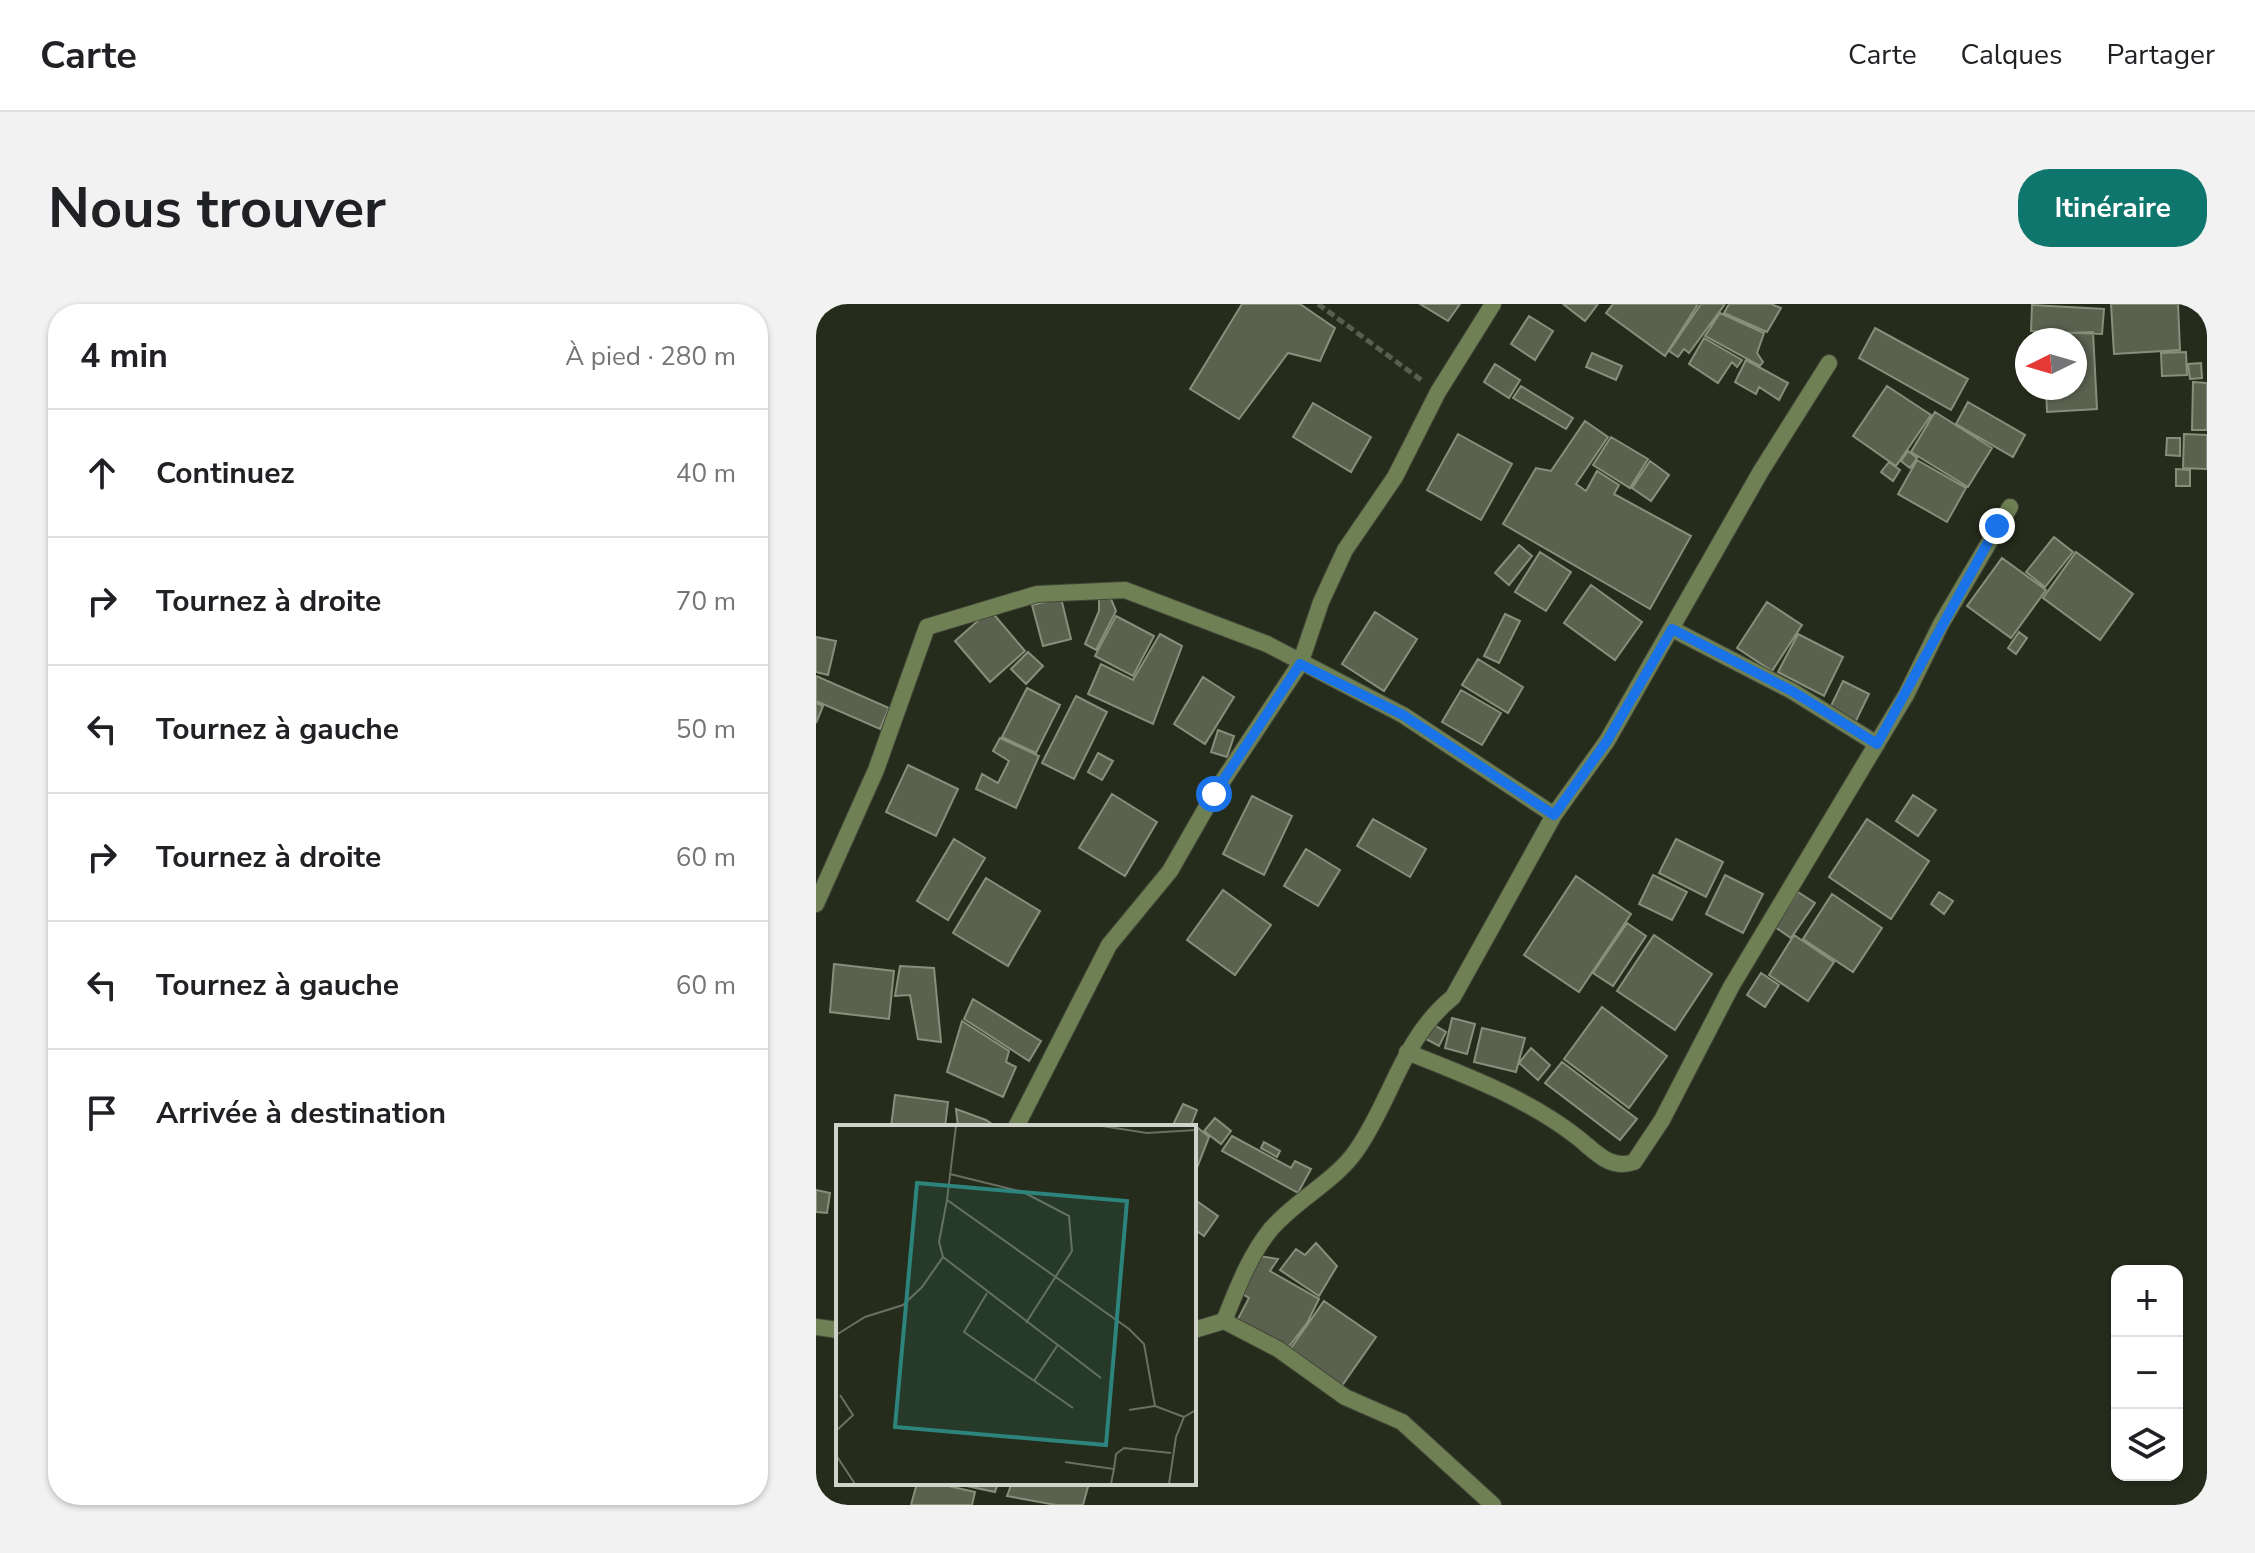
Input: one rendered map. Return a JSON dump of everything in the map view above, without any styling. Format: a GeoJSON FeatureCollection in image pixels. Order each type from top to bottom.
{"type":"FeatureCollection","features":[{"type":"Feature","properties":{"kind":"street"},"geometry":{"type":"LineString","coordinates":[[1017,1125],[1109,945],[1170,871],[1214,794],[1300,664],[1321,602],[1345,550],[1395,477],[1438,392],[1493,304]]}},
{"type":"Feature","properties":{"kind":"street"},"geometry":{"type":"LineString","coordinates":[[1224,1321],[1243,1274],[1272,1229],[1356,1152],[1407,1052],[1435,1011],[1453,997],[1554,815],[1607,741],[1761,471],[1829,363]]}},
{"type":"Feature","properties":{"kind":"street"},"geometry":{"type":"LineString","coordinates":[[1407,1052],[1501,1091],[1562,1125],[1608,1162],[1623,1166],[1634,1162],[1662,1120],[1731,987],[1877,744],[1948,611],[2010,507]]}},
{"type":"Feature","properties":{"kind":"street"},"geometry":{"type":"LineString","coordinates":[[816,904],[876,770],[927,627],[1037,594],[1125,590],[1267,644],[1300,664],[1403,715],[1554,815]]}},
{"type":"Feature","properties":{"kind":"street"},"geometry":{"type":"LineString","coordinates":[[1672,629],[1792,691],[1877,744]]}},
{"type":"Feature","properties":{"kind":"street"},"geometry":{"type":"LineString","coordinates":[[1196,1329],[1224,1321],[1278,1349],[1345,1397],[1402,1422],[1493,1505]]}},
{"type":"Feature","properties":{"kind":"street"},"geometry":{"type":"LineString","coordinates":[[816,1327],[836,1330]]}},
{"type":"Feature","properties":{"kind":"path"},"geometry":{"type":"LineString","coordinates":[[1318,304],[1438,392]]}},
{"type":"Feature","properties":{"kind":"building"},"geometry":{"type":"Polygon","coordinates":[[[1242,304],[1300,304],[1335,328],[1320,361],[1288,353],[1239,419],[1190,389],[1242,304]]]}},
{"type":"Feature","properties":{"kind":"building"},"geometry":{"type":"Polygon","coordinates":[[[1420,304],[1460,304],[1448,321],[1420,304]]]}},
{"type":"Feature","properties":{"kind":"building"},"geometry":{"type":"Polygon","coordinates":[[[1563,304],[1598,304],[1585,321],[1563,304]]]}},
{"type":"Feature","properties":{"kind":"building"},"geometry":{"type":"Polygon","coordinates":[[[1613,304],[1698,304],[1665,356],[1606,313],[1613,304]]]}},
{"type":"Feature","properties":{"kind":"building"},"geometry":{"type":"Polygon","coordinates":[[[1701,304],[1725,304],[1689,353],[1684,349],[1678,357],[1669,351],[1701,304]]]}},
{"type":"Feature","properties":{"kind":"building"},"geometry":{"type":"Polygon","coordinates":[[[1729,304],[1771,304],[1781,308],[1767,332],[1724,313],[1729,304]]]}},
{"type":"Feature","properties":{"kind":"building"},"geometry":{"type":"Polygon","coordinates":[[[2111,304],[2178,304],[2180,350],[2114,354],[2111,304]]]}},
{"type":"Feature","properties":{"kind":"building"},"geometry":{"type":"Polygon","coordinates":[[[2032,305],[2104,309],[2102,334],[2087,333],[2087,328],[2031,328],[2032,305]]]}},
{"type":"Feature","properties":{"kind":"building"},"geometry":{"type":"Polygon","coordinates":[[[1720,313],[1764,333],[1757,353],[1763,362],[1760,366],[1705,336],[1720,313]]]}},
{"type":"Feature","properties":{"kind":"building"},"geometry":{"type":"Polygon","coordinates":[[[1529,316],[1553,331],[1535,360],[1511,344],[1529,316]]]}},
{"type":"Feature","properties":{"kind":"building"},"geometry":{"type":"Polygon","coordinates":[[[1875,328],[1968,379],[1951,410],[1859,358],[1875,328]]]}},
{"type":"Feature","properties":{"kind":"building"},"geometry":{"type":"Polygon","coordinates":[[[2087,332],[2093,332],[2097,409],[2047,412],[2046,400],[2087,400],[2087,332]]]}},
{"type":"Feature","properties":{"kind":"building"},"geometry":{"type":"Polygon","coordinates":[[[1704,338],[1742,360],[1737,367],[1732,362],[1718,383],[1689,364],[1704,338]]]}},
{"type":"Feature","properties":{"kind":"building"},"geometry":{"type":"Polygon","coordinates":[[[2186,352],[2187,375],[2162,376],[2161,353],[2186,352]]]}},
{"type":"Feature","properties":{"kind":"building"},"geometry":{"type":"Polygon","coordinates":[[[1592,353],[1622,366],[1616,380],[1586,367],[1592,353]]]}},
{"type":"Feature","properties":{"kind":"building"},"geometry":{"type":"Polygon","coordinates":[[[1746,360],[1788,383],[1779,400],[1759,387],[1756,394],[1735,382],[1746,360]]]}},
{"type":"Feature","properties":{"kind":"building"},"geometry":{"type":"Polygon","coordinates":[[[2201,363],[2202,378],[2190,379],[2188,364],[2201,363]]]}},
{"type":"Feature","properties":{"kind":"building"},"geometry":{"type":"Polygon","coordinates":[[[1495,364],[1520,380],[1509,398],[1484,382],[1495,364]]]}},
{"type":"Feature","properties":{"kind":"building"},"geometry":{"type":"Polygon","coordinates":[[[2193,382],[2207,383],[2207,430],[2192,430],[2193,382]]]}},
{"type":"Feature","properties":{"kind":"building"},"geometry":{"type":"Polygon","coordinates":[[[1521,386],[1573,418],[1566,429],[1513,398],[1521,386]]]}},
{"type":"Feature","properties":{"kind":"building"},"geometry":{"type":"Polygon","coordinates":[[[1887,386],[1931,415],[1896,466],[1853,436],[1887,386]]]}},
{"type":"Feature","properties":{"kind":"building"},"geometry":{"type":"Polygon","coordinates":[[[1968,402],[2025,435],[2013,457],[1956,424],[1968,402]]]}},
{"type":"Feature","properties":{"kind":"building"},"geometry":{"type":"Polygon","coordinates":[[[1313,403],[1371,437],[1351,472],[1293,437],[1313,403]]]}},
{"type":"Feature","properties":{"kind":"building"},"geometry":{"type":"Polygon","coordinates":[[[1935,412],[1992,448],[1968,487],[1911,452],[1935,412]]]}},
{"type":"Feature","properties":{"kind":"building"},"geometry":{"type":"Polygon","coordinates":[[[1585,421],[1608,437],[1576,484],[1586,491],[1597,471],[1619,485],[1614,494],[1691,536],[1650,609],[1503,524],[1536,468],[1551,471],[1585,421]]]}},
{"type":"Feature","properties":{"kind":"building"},"geometry":{"type":"Polygon","coordinates":[[[1458,434],[1512,464],[1481,520],[1427,490],[1458,434]]]}},
{"type":"Feature","properties":{"kind":"building"},"geometry":{"type":"Polygon","coordinates":[[[2184,434],[2207,435],[2207,469],[2183,468],[2184,434]]]}},
{"type":"Feature","properties":{"kind":"building"},"geometry":{"type":"Polygon","coordinates":[[[1611,437],[1648,459],[1630,488],[1593,465],[1611,437]]]}},
{"type":"Feature","properties":{"kind":"building"},"geometry":{"type":"Polygon","coordinates":[[[2167,438],[2180,438],[2180,456],[2166,455],[2167,438]]]}},
{"type":"Feature","properties":{"kind":"building"},"geometry":{"type":"Polygon","coordinates":[[[1908,451],[1917,458],[1910,468],[1901,461],[1908,451]]]}},
{"type":"Feature","properties":{"kind":"building"},"geometry":{"type":"Polygon","coordinates":[[[1917,460],[1966,488],[1947,522],[1898,494],[1917,460]]]}},
{"type":"Feature","properties":{"kind":"building"},"geometry":{"type":"Polygon","coordinates":[[[1650,461],[1669,475],[1651,501],[1632,488],[1650,461]]]}},
{"type":"Feature","properties":{"kind":"building"},"geometry":{"type":"Polygon","coordinates":[[[1889,462],[1900,470],[1893,481],[1881,472],[1889,462]]]}},
{"type":"Feature","properties":{"kind":"building"},"geometry":{"type":"Polygon","coordinates":[[[2176,469],[2190,470],[2190,486],[2176,486],[2176,469]]]}},
{"type":"Feature","properties":{"kind":"building"},"geometry":{"type":"Polygon","coordinates":[[[2054,537],[2073,552],[2045,587],[2026,572],[2054,537]]]}},
{"type":"Feature","properties":{"kind":"building"},"geometry":{"type":"Polygon","coordinates":[[[1519,545],[1532,556],[1509,585],[1495,573],[1519,545]]]}},
{"type":"Feature","properties":{"kind":"building"},"geometry":{"type":"Polygon","coordinates":[[[1540,552],[1571,572],[1546,611],[1515,592],[1540,552]]]}},
{"type":"Feature","properties":{"kind":"building"},"geometry":{"type":"Polygon","coordinates":[[[2076,552],[2133,594],[2100,640],[2043,598],[2076,552]]]}},
{"type":"Feature","properties":{"kind":"building"},"geometry":{"type":"Polygon","coordinates":[[[2002,558],[2046,590],[2011,638],[1967,606],[2002,558]]]}},
{"type":"Feature","properties":{"kind":"building"},"geometry":{"type":"Polygon","coordinates":[[[1591,585],[1642,622],[1615,660],[1564,623],[1591,585]]]}},
{"type":"Feature","properties":{"kind":"building"},"geometry":{"type":"Polygon","coordinates":[[[1061,598],[1071,639],[1043,646],[1032,605],[1061,598]]]}},
{"type":"Feature","properties":{"kind":"building"},"geometry":{"type":"Polygon","coordinates":[[[1099,598],[1111,599],[1116,611],[1096,650],[1085,644],[1099,611],[1099,598]]]}},
{"type":"Feature","properties":{"kind":"building"},"geometry":{"type":"Polygon","coordinates":[[[1767,602],[1802,625],[1772,671],[1737,648],[1767,602]]]}},
{"type":"Feature","properties":{"kind":"building"},"geometry":{"type":"Polygon","coordinates":[[[990,610],[1025,651],[990,682],[955,641],[990,610]]]}},
{"type":"Feature","properties":{"kind":"building"},"geometry":{"type":"Polygon","coordinates":[[[1375,612],[1417,639],[1384,691],[1342,664],[1375,612]]]}},
{"type":"Feature","properties":{"kind":"building"},"geometry":{"type":"Polygon","coordinates":[[[1505,614],[1520,621],[1499,663],[1484,656],[1505,614]]]}},
{"type":"Feature","properties":{"kind":"building"},"geometry":{"type":"Polygon","coordinates":[[[1116,616],[1154,636],[1133,676],[1095,656],[1116,616]]]}},
{"type":"Feature","properties":{"kind":"building"},"geometry":{"type":"Polygon","coordinates":[[[2019,632],[2027,638],[2016,654],[2008,648],[2019,632]]]}},
{"type":"Feature","properties":{"kind":"building"},"geometry":{"type":"Polygon","coordinates":[[[1160,634],[1182,646],[1153,724],[1088,694],[1101,664],[1133,680],[1160,634]]]}},
{"type":"Feature","properties":{"kind":"building"},"geometry":{"type":"Polygon","coordinates":[[[1798,634],[1843,657],[1824,696],[1778,672],[1798,634]]]}},
{"type":"Feature","properties":{"kind":"building"},"geometry":{"type":"Polygon","coordinates":[[[816,637],[836,641],[828,675],[816,672],[816,637]]]}},
{"type":"Feature","properties":{"kind":"building"},"geometry":{"type":"Polygon","coordinates":[[[1028,652],[1043,666],[1026,684],[1011,669],[1028,652]]]}},
{"type":"Feature","properties":{"kind":"building"},"geometry":{"type":"Polygon","coordinates":[[[1478,659],[1523,687],[1508,713],[1462,685],[1478,659]]]}},
{"type":"Feature","properties":{"kind":"building"},"geometry":{"type":"Polygon","coordinates":[[[816,676],[889,708],[880,729],[816,701],[816,676]]]}},
{"type":"Feature","properties":{"kind":"building"},"geometry":{"type":"Polygon","coordinates":[[[1203,677],[1234,697],[1205,744],[1174,724],[1203,677]]]}},
{"type":"Feature","properties":{"kind":"building"},"geometry":{"type":"Polygon","coordinates":[[[1843,681],[1869,694],[1854,725],[1828,712],[1843,681]]]}},
{"type":"Feature","properties":{"kind":"building"},"geometry":{"type":"Polygon","coordinates":[[[1027,688],[1060,705],[1036,753],[1002,737],[1027,688]]]}},
{"type":"Feature","properties":{"kind":"building"},"geometry":{"type":"Polygon","coordinates":[[[1461,690],[1501,713],[1482,745],[1442,722],[1461,690]]]}},
{"type":"Feature","properties":{"kind":"building"},"geometry":{"type":"Polygon","coordinates":[[[1076,696],[1107,712],[1074,779],[1042,763],[1076,696]]]}},
{"type":"Feature","properties":{"kind":"building"},"geometry":{"type":"Polygon","coordinates":[[[816,703],[823,706],[816,723],[816,703]]]}},
{"type":"Feature","properties":{"kind":"building"},"geometry":{"type":"Polygon","coordinates":[[[1218,730],[1234,736],[1227,757],[1211,752],[1218,730]]]}},
{"type":"Feature","properties":{"kind":"building"},"geometry":{"type":"Polygon","coordinates":[[[1000,738],[1039,756],[1016,808],[976,789],[982,774],[998,783],[1009,761],[993,751],[1000,738]]]}},
{"type":"Feature","properties":{"kind":"building"},"geometry":{"type":"Polygon","coordinates":[[[1098,753],[1113,761],[1102,780],[1088,772],[1098,753]]]}},
{"type":"Feature","properties":{"kind":"building"},"geometry":{"type":"Polygon","coordinates":[[[908,765],[958,789],[936,836],[886,812],[908,765]]]}},
{"type":"Feature","properties":{"kind":"building"},"geometry":{"type":"Polygon","coordinates":[[[1112,794],[1157,822],[1125,876],[1079,848],[1112,794]]]}},
{"type":"Feature","properties":{"kind":"building"},"geometry":{"type":"Polygon","coordinates":[[[1913,795],[1936,810],[1918,836],[1896,821],[1913,795]]]}},
{"type":"Feature","properties":{"kind":"building"},"geometry":{"type":"Polygon","coordinates":[[[1252,796],[1292,816],[1264,875],[1223,854],[1252,796]]]}},
{"type":"Feature","properties":{"kind":"building"},"geometry":{"type":"Polygon","coordinates":[[[1373,819],[1426,849],[1410,877],[1357,846],[1373,819]]]}},
{"type":"Feature","properties":{"kind":"building"},"geometry":{"type":"Polygon","coordinates":[[[1867,819],[1929,861],[1891,919],[1829,877],[1867,819]]]}},
{"type":"Feature","properties":{"kind":"building"},"geometry":{"type":"Polygon","coordinates":[[[954,839],[985,858],[948,920],[917,901],[954,839]]]}},
{"type":"Feature","properties":{"kind":"building"},"geometry":{"type":"Polygon","coordinates":[[[1676,839],[1723,862],[1706,897],[1659,873],[1676,839]]]}},
{"type":"Feature","properties":{"kind":"building"},"geometry":{"type":"Polygon","coordinates":[[[1306,849],[1340,870],[1318,906],[1284,886],[1306,849]]]}},
{"type":"Feature","properties":{"kind":"building"},"geometry":{"type":"Polygon","coordinates":[[[1653,875],[1687,892],[1672,920],[1639,904],[1653,875]]]}},
{"type":"Feature","properties":{"kind":"building"},"geometry":{"type":"Polygon","coordinates":[[[1725,875],[1763,894],[1743,933],[1706,914],[1725,875]]]}},
{"type":"Feature","properties":{"kind":"building"},"geometry":{"type":"Polygon","coordinates":[[[1576,876],[1631,914],[1579,992],[1524,955],[1576,876]]]}},
{"type":"Feature","properties":{"kind":"building"},"geometry":{"type":"Polygon","coordinates":[[[986,878],[1040,911],[1008,966],[953,933],[986,878]]]}},
{"type":"Feature","properties":{"kind":"building"},"geometry":{"type":"Polygon","coordinates":[[[1223,890],[1271,925],[1235,975],[1187,940],[1223,890]]]}},
{"type":"Feature","properties":{"kind":"building"},"geometry":{"type":"Polygon","coordinates":[[[1798,892],[1815,903],[1791,938],[1775,927],[1798,892]]]}},
{"type":"Feature","properties":{"kind":"building"},"geometry":{"type":"Polygon","coordinates":[[[1939,892],[1953,901],[1944,914],[1931,904],[1939,892]]]}},
{"type":"Feature","properties":{"kind":"building"},"geometry":{"type":"Polygon","coordinates":[[[1832,894],[1882,928],[1853,972],[1803,939],[1832,894]]]}},
{"type":"Feature","properties":{"kind":"building"},"geometry":{"type":"Polygon","coordinates":[[[1627,923],[1646,936],[1613,986],[1593,973],[1627,923]]]}},
{"type":"Feature","properties":{"kind":"building"},"geometry":{"type":"Polygon","coordinates":[[[1654,935],[1712,974],[1675,1030],[1617,991],[1654,935]]]}},
{"type":"Feature","properties":{"kind":"building"},"geometry":{"type":"Polygon","coordinates":[[[1794,935],[1834,962],[1808,1001],[1769,975],[1794,935]]]}},
{"type":"Feature","properties":{"kind":"building"},"geometry":{"type":"Polygon","coordinates":[[[834,964],[894,971],[889,1019],[830,1012],[834,964]]]}},
{"type":"Feature","properties":{"kind":"building"},"geometry":{"type":"Polygon","coordinates":[[[900,966],[934,968],[941,1042],[918,1039],[910,995],[895,996],[900,966]]]}},
{"type":"Feature","properties":{"kind":"building"},"geometry":{"type":"Polygon","coordinates":[[[1761,973],[1779,985],[1765,1007],[1747,995],[1761,973]]]}},
{"type":"Feature","properties":{"kind":"building"},"geometry":{"type":"Polygon","coordinates":[[[973,999],[1041,1041],[1029,1061],[964,1019],[973,999]]]}},
{"type":"Feature","properties":{"kind":"building"},"geometry":{"type":"Polygon","coordinates":[[[1602,1007],[1667,1056],[1629,1108],[1564,1059],[1602,1007]]]}},
{"type":"Feature","properties":{"kind":"building"},"geometry":{"type":"Polygon","coordinates":[[[1452,1018],[1475,1024],[1467,1054],[1445,1048],[1452,1018]]]}},
{"type":"Feature","properties":{"kind":"building"},"geometry":{"type":"Polygon","coordinates":[[[962,1021],[1009,1051],[1006,1062],[1016,1067],[1003,1097],[947,1072],[962,1021]]]}},
{"type":"Feature","properties":{"kind":"building"},"geometry":{"type":"Polygon","coordinates":[[[1434,1025],[1446,1032],[1439,1046],[1426,1039],[1434,1025]]]}},
{"type":"Feature","properties":{"kind":"building"},"geometry":{"type":"Polygon","coordinates":[[[1482,1028],[1525,1038],[1516,1072],[1474,1062],[1482,1028]]]}},
{"type":"Feature","properties":{"kind":"building"},"geometry":{"type":"Polygon","coordinates":[[[1531,1048],[1550,1065],[1538,1080],[1519,1063],[1531,1048]]]}},
{"type":"Feature","properties":{"kind":"building"},"geometry":{"type":"Polygon","coordinates":[[[1562,1062],[1637,1119],[1620,1140],[1545,1083],[1562,1062]]]}},
{"type":"Feature","properties":{"kind":"building"},"geometry":{"type":"Polygon","coordinates":[[[895,1095],[948,1102],[945,1125],[891,1125],[895,1095]]]}},
{"type":"Feature","properties":{"kind":"building"},"geometry":{"type":"Polygon","coordinates":[[[1183,1104],[1197,1110],[1192,1123],[1194,1125],[1173,1125],[1183,1104]]]}},
{"type":"Feature","properties":{"kind":"building"},"geometry":{"type":"Polygon","coordinates":[[[956,1109],[993,1125],[958,1125],[956,1109]]]}},
{"type":"Feature","properties":{"kind":"building"},"geometry":{"type":"Polygon","coordinates":[[[1215,1118],[1231,1131],[1221,1144],[1204,1131],[1215,1118]]]}},
{"type":"Feature","properties":{"kind":"building"},"geometry":{"type":"Polygon","coordinates":[[[1196,1126],[1209,1137],[1196,1170],[1196,1126]]]}},
{"type":"Feature","properties":{"kind":"building"},"geometry":{"type":"Polygon","coordinates":[[[1232,1136],[1291,1168],[1295,1161],[1311,1169],[1298,1193],[1222,1151],[1232,1136]]]}},
{"type":"Feature","properties":{"kind":"building"},"geometry":{"type":"Polygon","coordinates":[[[1264,1142],[1280,1151],[1277,1157],[1261,1148],[1264,1142]]]}},
{"type":"Feature","properties":{"kind":"building"},"geometry":{"type":"Polygon","coordinates":[[[816,1190],[830,1193],[827,1213],[816,1212],[816,1190]]]}},
{"type":"Feature","properties":{"kind":"building"},"geometry":{"type":"Polygon","coordinates":[[[1196,1200],[1218,1216],[1204,1236],[1196,1230],[1196,1200]]]}},
{"type":"Feature","properties":{"kind":"building"},"geometry":{"type":"Polygon","coordinates":[[[1316,1243],[1337,1266],[1319,1296],[1280,1270],[1296,1249],[1305,1255],[1316,1243]]]}},
{"type":"Feature","properties":{"kind":"building"},"geometry":{"type":"Polygon","coordinates":[[[1259,1256],[1278,1259],[1270,1271],[1319,1299],[1307,1323],[1287,1349],[1238,1319],[1249,1298],[1237,1291],[1259,1256]]]}},
{"type":"Feature","properties":{"kind":"building"},"geometry":{"type":"Polygon","coordinates":[[[1324,1301],[1376,1337],[1341,1387],[1289,1351],[1324,1301]]]}},
{"type":"Feature","properties":{"kind":"building"},"geometry":{"type":"Polygon","coordinates":[[[916,1485],[944,1485],[975,1492],[972,1505],[911,1505],[916,1485]]]}},
{"type":"Feature","properties":{"kind":"building"},"geometry":{"type":"Polygon","coordinates":[[[968,1485],[997,1485],[995,1492],[968,1485]]]}},
{"type":"Feature","properties":{"kind":"building"},"geometry":{"type":"Polygon","coordinates":[[[1011,1485],[1088,1485],[1083,1505],[1056,1505],[1007,1496],[1011,1485]]]}},
{"type":"Feature","properties":{"kind":"route"},"geometry":{"type":"LineString","coordinates":[[1214,794],[1300,664],[1403,715],[1554,815],[1607,741],[1672,629],[1792,691],[1877,744],[1997,526]]}}]}
